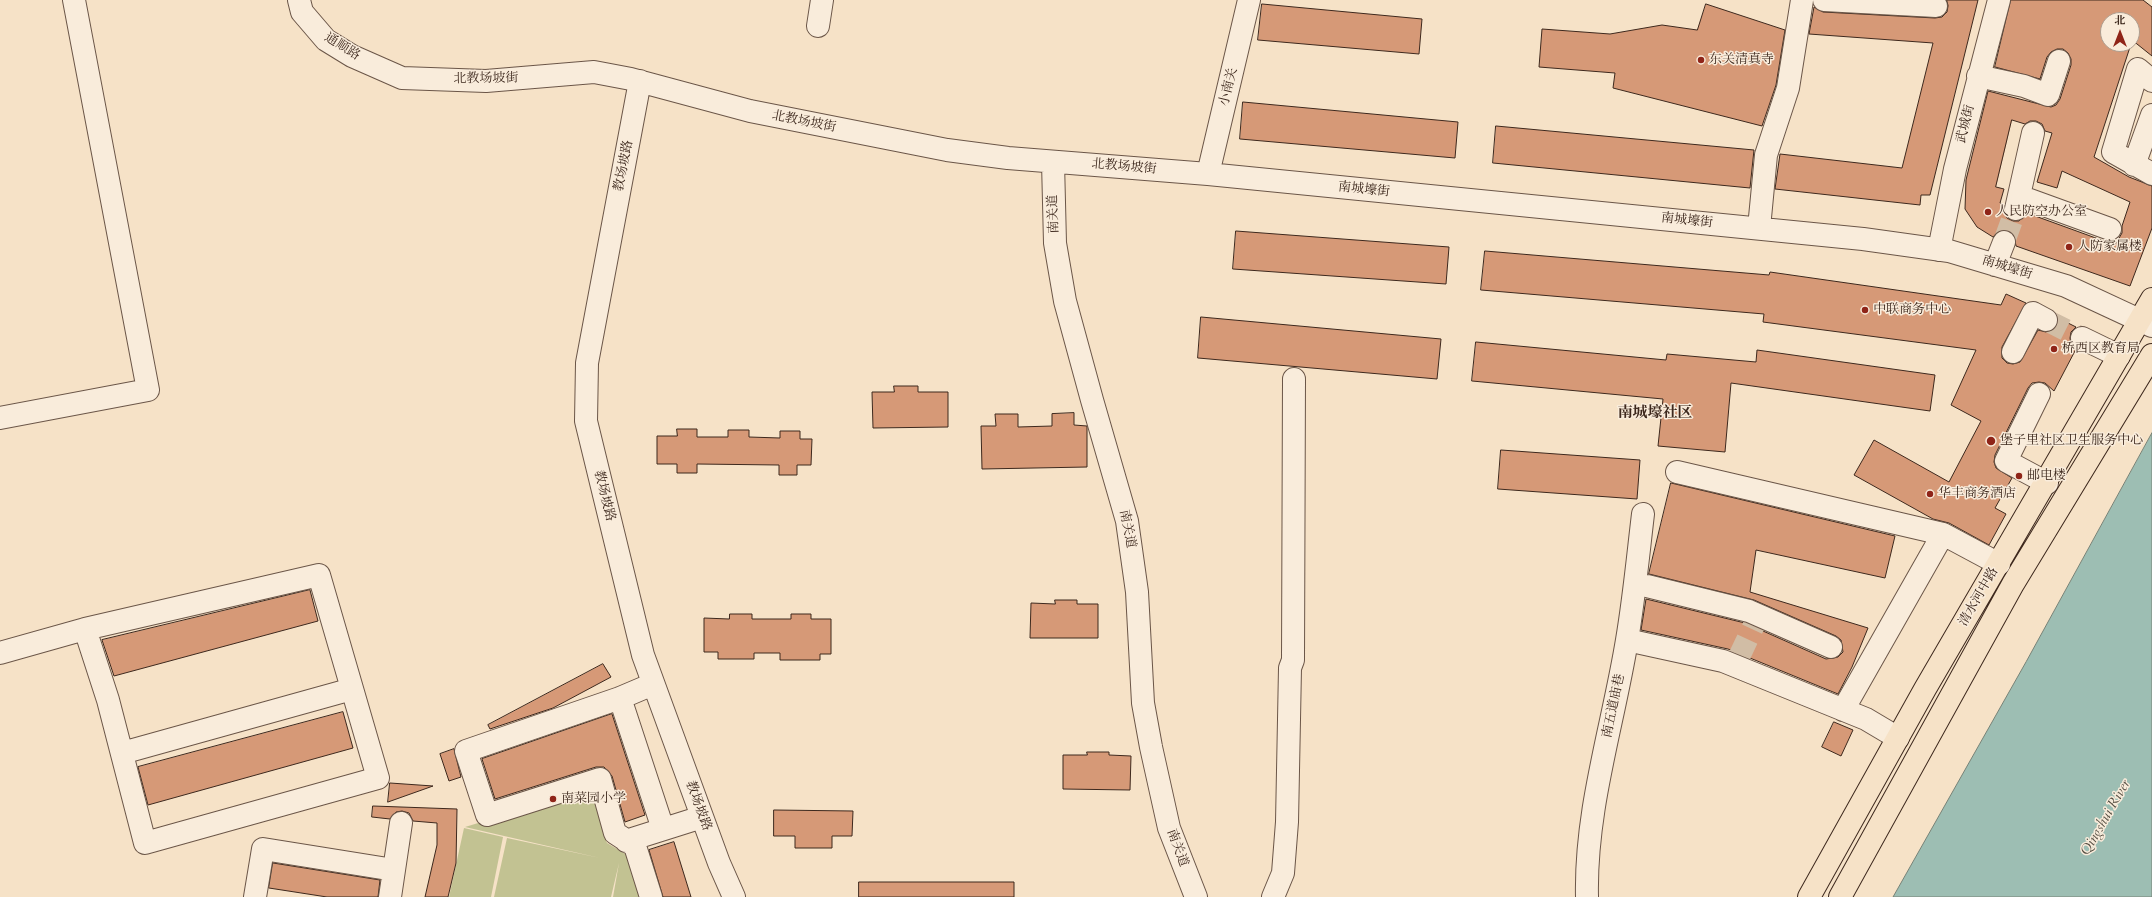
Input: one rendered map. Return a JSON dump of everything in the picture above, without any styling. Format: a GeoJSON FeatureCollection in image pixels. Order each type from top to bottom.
{"type":"FeatureCollection","features":[{"type":"Feature","properties":{"kind":"main road","name":"清水河中路"},"geometry":{"type":"LineString","coordinates":[[1809,897],[1898,738],[2047,483],[2119,356],[2146,323],[2152,299]]}},
{"type":"Feature","properties":{"kind":"main road","name":"清水河中路"},"geometry":{"type":"LineString","coordinates":[[1840,897],[2013,584],[2152,355]]}},
{"type":"Feature","properties":{"kind":"street"},"geometry":{"type":"LineString","coordinates":[[0,418],[148,390],[74,0]]}},
{"type":"Feature","properties":{"kind":"street","name":"通顺路"},"geometry":{"type":"LineString","coordinates":[[299,0],[302,12],[326,40],[352,56],[402,78]]}},
{"type":"Feature","properties":{"kind":"street"},"geometry":{"type":"LineString","coordinates":[[818,26],[822,0]]}},
{"type":"Feature","properties":{"kind":"street","name":"小南关"},"geometry":{"type":"LineString","coordinates":[[1208,174],[1249,0]]}},
{"type":"Feature","properties":{"kind":"street"},"geometry":{"type":"LineString","coordinates":[[1759,228],[1766,155],[1788,88],[1802,0]]}},
{"type":"Feature","properties":{"kind":"street"},"geometry":{"type":"LineString","coordinates":[[1824,0],[1936,6]]}},
{"type":"Feature","properties":{"kind":"street","name":"武城街"},"geometry":{"type":"LineString","coordinates":[[1939,250],[1955,169],[1999,0]]}},
{"type":"Feature","properties":{"kind":"street"},"geometry":{"type":"LineString","coordinates":[[1978,76],[2024,86],[2048,95],[2059,61]]}},
{"type":"Feature","properties":{"kind":"street"},"geometry":{"type":"LineString","coordinates":[[2152,81],[2138,69],[2113,152],[2143,169],[2152,115]]}},
{"type":"Feature","properties":{"kind":"street","name":"北教场坡街"},"geometry":{"type":"LineString","coordinates":[[402,78],[486,81],[594,72],[640,81],[750,111],[947,150],[1008,158],[1208,174]]}},
{"type":"Feature","properties":{"kind":"street","name":"教场坡路"},"geometry":{"type":"LineString","coordinates":[[640,81],[587,363],[586,422],[643,655],[719,864],[734,897]]}},
{"type":"Feature","properties":{"kind":"street"},"geometry":{"type":"LineString","coordinates":[[2033,133],[2017,203],[2110,229]]}},
{"type":"Feature","properties":{"kind":"street","name":"南关道"},"geometry":{"type":"LineString","coordinates":[[1053,162],[1055,242],[1065,301],[1092,400],[1128,521],[1138,592],[1143,703],[1151,747],[1169,828],[1196,897]]}},
{"type":"Feature","properties":{"kind":"street","name":"南城壕街"},"geometry":{"type":"LineString","coordinates":[[1208,174],[1863,238],[1939,250],[2066,286],[2146,323]]}},
{"type":"Feature","properties":{"kind":"street"},"geometry":{"type":"LineString","coordinates":[[1995,265],[2004,242]]}},
{"type":"Feature","properties":{"kind":"street"},"geometry":{"type":"LineString","coordinates":[[2013,352],[2033,313],[2046,320]]}},
{"type":"Feature","properties":{"kind":"street"},"geometry":{"type":"LineString","coordinates":[[2082,338],[2119,356]]}},
{"type":"Feature","properties":{"kind":"street"},"geometry":{"type":"LineString","coordinates":[[1274,897],[1283,873],[1289,773],[1290,668],[1293,652],[1294,379]]}},
{"type":"Feature","properties":{"kind":"street"},"geometry":{"type":"LineString","coordinates":[[2039,394],[2006,461],[2047,483]]}},
{"type":"Feature","properties":{"kind":"street"},"geometry":{"type":"LineString","coordinates":[[1677,472],[1943,534],[1999,564]]}},
{"type":"Feature","properties":{"kind":"street","name":"南五道庙巷"},"geometry":{"type":"LineString","coordinates":[[1587,897],[1589,839],[1596,792],[1627,640],[1643,514]]}},
{"type":"Feature","properties":{"kind":"street"},"geometry":{"type":"LineString","coordinates":[[1843,710],[1943,534]]}},
{"type":"Feature","properties":{"kind":"street"},"geometry":{"type":"LineString","coordinates":[[0,653],[85,629],[319,575],[378,778],[145,843],[108,700],[85,629]]}},
{"type":"Feature","properties":{"kind":"street"},"geometry":{"type":"LineString","coordinates":[[1647,586],[1757,619],[1831,647]]}},
{"type":"Feature","properties":{"kind":"street"},"geometry":{"type":"LineString","coordinates":[[1627,640],[1723,661],[1737,662],[1866,720],[1898,738]]}},
{"type":"Feature","properties":{"kind":"street"},"geometry":{"type":"LineString","coordinates":[[651,897],[635,846],[615,833],[600,779],[487,815],[466,751],[620,698],[653,684]]}},
{"type":"Feature","properties":{"kind":"street"},"geometry":{"type":"LineString","coordinates":[[122,753],[352,689]]}},
{"type":"Feature","properties":{"kind":"street"},"geometry":{"type":"LineString","coordinates":[[620,698],[663,829]]}},
{"type":"Feature","properties":{"kind":"street"},"geometry":{"type":"LineString","coordinates":[[626,840],[702,817]]}},
{"type":"Feature","properties":{"kind":"street"},"geometry":{"type":"LineString","coordinates":[[390,897],[401,823]]}},
{"type":"Feature","properties":{"kind":"street"},"geometry":{"type":"LineString","coordinates":[[255,897],[263,849],[394,870]]}},
{"type":"Feature","properties":{"kind":"green space"},"geometry":{"type":"Polygon","coordinates":[[[577,793],[594,801],[607,843],[627,855],[640,897],[613,897],[619,863],[611,897],[494,897],[507,838],[600,858],[465,827],[577,793]]]}},
{"type":"Feature","properties":{"kind":"green space"},"geometry":{"type":"Polygon","coordinates":[[[464,828],[503,837],[491,897],[449,897],[464,828]]]}},
{"type":"Feature","properties":{"kind":"water","name":"Qingshui River"},"geometry":{"type":"Polygon","coordinates":[[[2152,433],[2152,897],[1893,897],[2026,662],[2152,433]]]}},
{"type":"Feature","properties":{"kind":"building"},"geometry":{"type":"Polygon","coordinates":[[[1947,0],[1978,0],[1930,195],[1921,195],[1920,205],[1775,189],[1780,154],[1902,168],[1933,43],[1809,34],[1814,7],[1823,12],[1935,18],[1942,17],[1947,12],[1947,0]]]}},
{"type":"Feature","properties":{"kind":"building"},"geometry":{"type":"Polygon","coordinates":[[[2011,0],[2143,0],[2152,7],[2152,56],[2140,46],[2140,12],[2100,12],[2100,52],[2128,52],[2094,157],[2129,177],[2152,186],[2152,228],[2130,286],[2016,246],[2014,235],[2008,230],[2002,230],[1993,237],[1977,227],[1965,209],[1966,180],[1988,91],[2051,107],[2056,105],[2060,99],[2071,65],[2071,59],[2068,53],[2063,49],[2057,49],[2051,52],[2047,57],[2040,79],[1995,67],[2011,0]],[[2012,120],[1996,187],[2004,189],[2000,203],[2004,205],[2004,212],[2007,218],[2013,221],[2019,221],[2027,213],[2115,245],[2122,233],[2122,226],[2130,202],[2062,171],[2057,188],[2037,182],[2052,133],[2045,131],[2042,124],[2036,121],[2030,121],[2025,124],[2012,120]]]}},
{"type":"Feature","properties":{"kind":"building"},"geometry":{"type":"Polygon","coordinates":[[[1262,4],[1422,19],[1419,54],[1258,40],[1262,4]]]}},
{"type":"Feature","properties":{"kind":"building","name":"东关清真寺"},"geometry":{"type":"Polygon","coordinates":[[[1706,4],[1785,30],[1776,85],[1762,126],[1613,88],[1615,73],[1539,67],[1542,29],[1610,34],[1662,25],[1697,30],[1706,4]]]}},
{"type":"Feature","properties":{"kind":"building"},"geometry":{"type":"Polygon","coordinates":[[[1243,102],[1458,122],[1455,158],[1240,139],[1243,102]]]}},
{"type":"Feature","properties":{"kind":"building"},"geometry":{"type":"Polygon","coordinates":[[[1496,126],[1754,150],[1750,188],[1493,163],[1496,126]]]}},
{"type":"Feature","properties":{"kind":"building"},"geometry":{"type":"Polygon","coordinates":[[[1236,231],[1449,247],[1446,284],[1233,269],[1236,231]]]}},
{"type":"Feature","properties":{"kind":"building"},"geometry":{"type":"Polygon","coordinates":[[[1485,251],[1769,275],[1770,272],[2001,305],[2006,294],[2026,303],[2002,347],[2002,358],[2007,363],[2013,364],[2020,362],[2038,330],[2046,332],[2053,330],[2057,326],[2058,318],[2076,327],[2071,332],[2070,338],[2071,345],[2076,349],[2054,391],[2045,383],[2039,382],[2032,383],[2028,388],[1995,455],[1994,462],[1996,468],[2012,478],[1995,508],[2006,514],[1989,545],[1949,523],[1933,519],[1854,475],[1874,440],[1949,482],[1981,421],[1951,405],[1976,350],[1763,322],[1764,314],[1481,290],[1485,251]]]}},
{"type":"Feature","properties":{"kind":"building"},"geometry":{"type":"Polygon","coordinates":[[[1201,317],[1441,339],[1437,379],[1198,358],[1201,317]]]}},
{"type":"Feature","properties":{"kind":"building"},"geometry":{"type":"Polygon","coordinates":[[[1476,342],[1666,360],[1667,354],[1756,362],[1757,350],[1935,375],[1930,411],[1731,383],[1725,452],[1658,446],[1663,399],[1472,381],[1476,342]]]}},
{"type":"Feature","properties":{"kind":"building"},"geometry":{"type":"Polygon","coordinates":[[[894,386],[918,386],[918,392],[948,392],[948,427],[873,428],[872,392],[894,392],[894,386]]]}},
{"type":"Feature","properties":{"kind":"building"},"geometry":{"type":"Polygon","coordinates":[[[1074,413],[1074,425],[1087,426],[1087,467],[982,469],[981,426],[996,426],[995,414],[1018,414],[1018,427],[1052,426],[1052,414],[1074,413]]]}},
{"type":"Feature","properties":{"kind":"building"},"geometry":{"type":"Polygon","coordinates":[[[677,429],[697,429],[697,437],[728,437],[728,430],[749,430],[749,437],[780,438],[780,431],[800,431],[800,439],[812,439],[811,465],[797,465],[797,475],[779,475],[779,465],[697,464],[697,473],[677,473],[677,464],[657,464],[657,436],[677,436],[677,429]]]}},
{"type":"Feature","properties":{"kind":"building"},"geometry":{"type":"Polygon","coordinates":[[[1501,450],[1640,460],[1637,499],[1498,489],[1501,450]]]}},
{"type":"Feature","properties":{"kind":"building"},"geometry":{"type":"Polygon","coordinates":[[[1671,483],[1895,536],[1885,578],[1756,550],[1750,592],[1868,628],[1852,667],[1838,694],[1728,649],[1641,630],[1646,599],[1745,623],[1826,659],[1838,657],[1843,652],[1841,640],[1836,636],[1754,600],[1649,574],[1671,483]]]}},
{"type":"Feature","properties":{"kind":"building"},"geometry":{"type":"Polygon","coordinates":[[[310,590],[318,621],[114,676],[102,640],[310,590]]]}},
{"type":"Feature","properties":{"kind":"building"},"geometry":{"type":"Polygon","coordinates":[[[1055,600],[1077,600],[1077,604],[1098,604],[1098,638],[1030,638],[1031,603],[1055,604],[1055,600]]]}},
{"type":"Feature","properties":{"kind":"building"},"geometry":{"type":"Polygon","coordinates":[[[730,614],[752,614],[752,619],[791,619],[791,614],[811,614],[811,619],[831,619],[831,654],[820,654],[820,660],[780,660],[780,653],[754,653],[754,659],[718,659],[718,652],[704,652],[704,618],[729,619],[730,614]]]}},
{"type":"Feature","properties":{"kind":"building"},"geometry":{"type":"Polygon","coordinates":[[[603,664],[611,677],[553,708],[490,729],[488,725],[603,664]]]}},
{"type":"Feature","properties":{"kind":"building"},"geometry":{"type":"Polygon","coordinates":[[[343,712],[353,748],[148,805],[138,767],[343,712]]]}},
{"type":"Feature","properties":{"kind":"building"},"geometry":{"type":"Polygon","coordinates":[[[612,714],[645,815],[625,822],[612,776],[604,767],[596,767],[495,799],[482,759],[612,714]]]}},
{"type":"Feature","properties":{"kind":"building"},"geometry":{"type":"Polygon","coordinates":[[[1834,722],[1853,730],[1841,756],[1822,747],[1834,722]]]}},
{"type":"Feature","properties":{"kind":"building"},"geometry":{"type":"Polygon","coordinates":[[[454,749],[461,777],[449,781],[440,754],[454,749]]]}},
{"type":"Feature","properties":{"kind":"building"},"geometry":{"type":"Polygon","coordinates":[[[1087,752],[1109,752],[1109,755],[1131,756],[1130,790],[1063,789],[1063,755],[1087,755],[1087,752]]]}},
{"type":"Feature","properties":{"kind":"building"},"geometry":{"type":"Polygon","coordinates":[[[390,783],[433,786],[388,802],[390,783]]]}},
{"type":"Feature","properties":{"kind":"building"},"geometry":{"type":"Polygon","coordinates":[[[373,806],[457,809],[456,863],[448,897],[425,897],[437,845],[437,823],[413,821],[409,813],[402,811],[396,812],[390,819],[372,817],[373,806]]]}},
{"type":"Feature","properties":{"kind":"building"},"geometry":{"type":"Polygon","coordinates":[[[774,810],[853,811],[852,836],[832,836],[832,848],[795,848],[795,836],[774,836],[774,810]]]}},
{"type":"Feature","properties":{"kind":"building"},"geometry":{"type":"Polygon","coordinates":[[[674,842],[691,897],[663,897],[649,850],[674,842]]]}},
{"type":"Feature","properties":{"kind":"building"},"geometry":{"type":"Polygon","coordinates":[[[273,863],[380,880],[378,897],[327,897],[269,888],[273,863]]]}},
{"type":"Feature","properties":{"kind":"building"},"geometry":{"type":"Polygon","coordinates":[[[859,882],[1014,882],[1014,897],[859,897],[859,882]]]}},
{"type":"Feature","properties":{"kind":"tunnel"},"geometry":{"type":"LineString","coordinates":[[2004,242],[2016,209]]}},
{"type":"Feature","properties":{"kind":"tunnel"},"geometry":{"type":"LineString","coordinates":[[2046,320],[2082,338]]}},
{"type":"Feature","properties":{"kind":"tunnel"},"geometry":{"type":"LineString","coordinates":[[1738,659],[1755,623]]}},
{"type":"Feature","properties":{"kind":"place","name":"东关清真寺"},"geometry":{"type":"Point","coordinates":[1701,60]}},
{"type":"Feature","properties":{"kind":"place","name":"人民防空办公室"},"geometry":{"type":"Point","coordinates":[1988,212]}},
{"type":"Feature","properties":{"kind":"place","name":"人防家属楼"},"geometry":{"type":"Point","coordinates":[2069,247]}},
{"type":"Feature","properties":{"kind":"place","name":"中联商务中心"},"geometry":{"type":"Point","coordinates":[1865,310]}},
{"type":"Feature","properties":{"kind":"place","name":"桥西区教育局"},"geometry":{"type":"Point","coordinates":[2054,349]}},
{"type":"Feature","properties":{"kind":"place","name":"堡子里社区卫生服务中心"},"geometry":{"type":"Point","coordinates":[1991,441]}},
{"type":"Feature","properties":{"kind":"place","name":"邮电楼"},"geometry":{"type":"Point","coordinates":[2019,476]}},
{"type":"Feature","properties":{"kind":"place","name":"华丰商务酒店"},"geometry":{"type":"Point","coordinates":[1930,494]}},
{"type":"Feature","properties":{"kind":"place","name":"南菜园小学"},"geometry":{"type":"Point","coordinates":[553,799]}},
{"type":"Feature","properties":{"kind":"district","name":"南城壕社区"},"geometry":{"type":"Point","coordinates":[1655,414]}}]}
